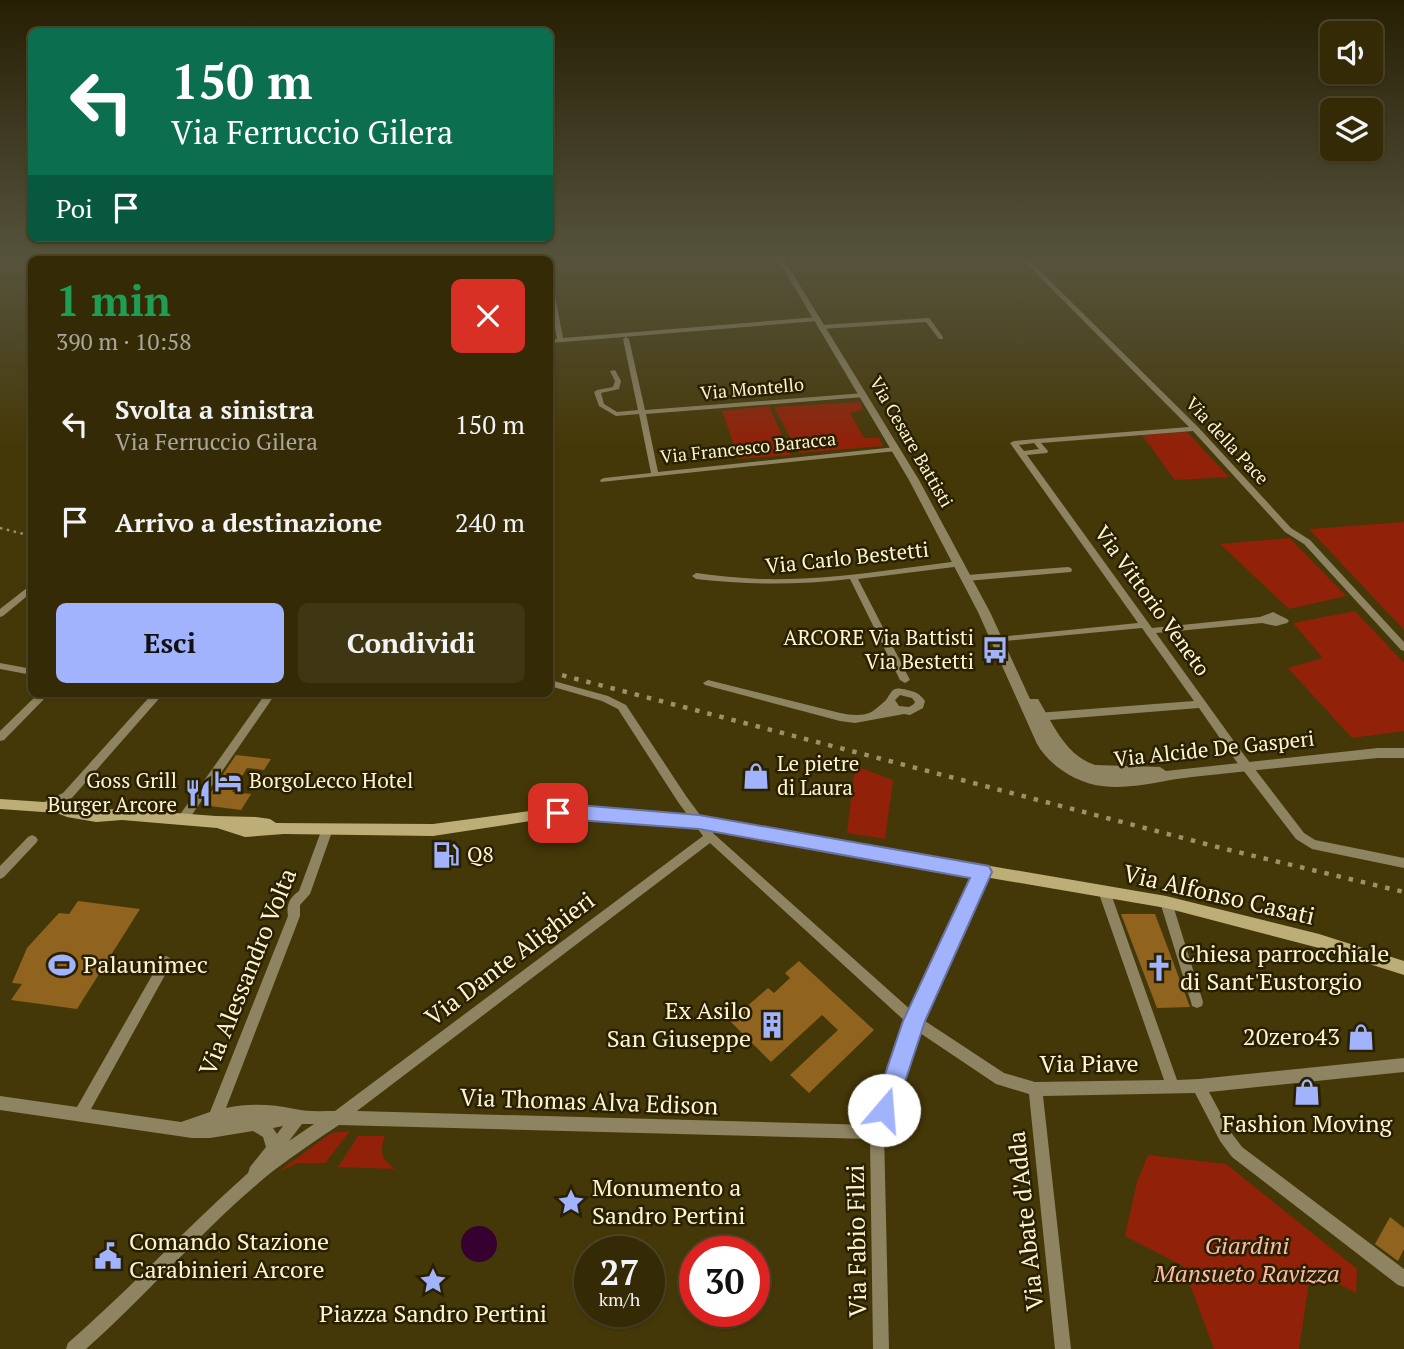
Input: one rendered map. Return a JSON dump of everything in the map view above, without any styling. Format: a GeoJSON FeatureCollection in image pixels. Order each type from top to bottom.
{"type":"FeatureCollection","features":[{"type":"Feature","properties":{"kind":"main road"},"geometry":{"type":"LineString","coordinates":[[0,804],[60,808],[67,812]]}},
{"type":"Feature","properties":{"kind":"main road"},"geometry":{"type":"LineString","coordinates":[[0,811],[56,815],[67,812]]}},
{"type":"Feature","properties":{"kind":"main road","name":"Via Alfonso Casati"},"geometry":{"type":"LineString","coordinates":[[67,812],[118,820],[155,817],[217,822],[245,831],[284,828],[433,830],[537,814],[578,812],[699,822],[1167,902],[1319,941],[1404,968]]}},
{"type":"Feature","properties":{"kind":"street"},"geometry":{"type":"LineString","coordinates":[[556,321],[560,340]]}},
{"type":"Feature","properties":{"kind":"street"},"geometry":{"type":"LineString","coordinates":[[553,341],[820,323],[894,321]]}},
{"type":"Feature","properties":{"kind":"street"},"geometry":{"type":"LineString","coordinates":[[929,321],[941,338]]}},
{"type":"Feature","properties":{"kind":"street","name":"Via della Pace"},"geometry":{"type":"LineString","coordinates":[[1087,321],[1195,429],[1288,530],[1307,542],[1404,648]]}},
{"type":"Feature","properties":{"kind":"street","name":"Via Cesare Battisti"},"geometry":{"type":"LineString","coordinates":[[820,323],[896,449],[967,578],[1037,717],[1044,744],[1063,759]]}},
{"type":"Feature","properties":{"kind":"street"},"geometry":{"type":"LineString","coordinates":[[626,339],[655,474]]}},
{"type":"Feature","properties":{"kind":"street","name":"Via Montello"},"geometry":{"type":"LineString","coordinates":[[613,371],[618,381],[616,389],[597,392],[601,405],[616,414],[864,396]]}},
{"type":"Feature","properties":{"kind":"street"},"geometry":{"type":"LineString","coordinates":[[1036,441],[1044,452],[1024,456],[1014,443],[1036,441],[1195,429]]}},
{"type":"Feature","properties":{"kind":"street","name":"Via Francesco Baracca"},"geometry":{"type":"LineString","coordinates":[[604,480],[896,449]]}},
{"type":"Feature","properties":{"kind":"street","name":"Via Vittorio Veneto"},"geometry":{"type":"LineString","coordinates":[[1024,456],[1246,766]]}},
{"type":"Feature","properties":{"kind":"street","name":"Via Carlo Bestetti"},"geometry":{"type":"LineString","coordinates":[[696,576],[755,584],[800,583],[959,564]]}},
{"type":"Feature","properties":{"kind":"street"},"geometry":{"type":"LineString","coordinates":[[967,578],[1068,570]]}},
{"type":"Feature","properties":{"kind":"street"},"geometry":{"type":"LineString","coordinates":[[708,683],[855,719],[910,711],[919,706],[918,697],[906,688],[853,577]]}},
{"type":"Feature","properties":{"kind":"street"},"geometry":{"type":"LineString","coordinates":[[0,614],[28,590]]}},
{"type":"Feature","properties":{"kind":"street"},"geometry":{"type":"LineString","coordinates":[[1008,639],[1262,620]]}},
{"type":"Feature","properties":{"kind":"street"},"geometry":{"type":"LineString","coordinates":[[0,666],[28,671]]}},
{"type":"Feature","properties":{"kind":"street","name":"Via Piave"},"geometry":{"type":"LineString","coordinates":[[553,684],[606,698],[622,707],[710,837],[914,1021],[1001,1079],[1035,1089],[1173,1087],[1404,1065]]}},
{"type":"Feature","properties":{"kind":"street"},"geometry":{"type":"LineString","coordinates":[[874,715],[890,702],[892,694],[906,688]]}},
{"type":"Feature","properties":{"kind":"street"},"geometry":{"type":"LineString","coordinates":[[0,737],[41,697]]}},
{"type":"Feature","properties":{"kind":"street"},"geometry":{"type":"LineString","coordinates":[[43,807],[68,796],[155,697]]}},
{"type":"Feature","properties":{"kind":"street"},"geometry":{"type":"LineString","coordinates":[[183,819],[268,697]]}},
{"type":"Feature","properties":{"kind":"street"},"geometry":{"type":"LineString","coordinates":[[890,702],[901,711]]}},
{"type":"Feature","properties":{"kind":"street"},"geometry":{"type":"LineString","coordinates":[[1037,717],[1202,704]]}},
{"type":"Feature","properties":{"kind":"street","name":"Via Alcide De Gasperi"},"geometry":{"type":"LineString","coordinates":[[1378,753],[1404,747]]}},
{"type":"Feature","properties":{"kind":"street","name":"Via Alcide De Gasperi"},"geometry":{"type":"LineString","coordinates":[[1063,759],[1091,779],[1116,783],[1140,782],[1188,772],[1378,753],[1404,753]]}},
{"type":"Feature","properties":{"kind":"street"},"geometry":{"type":"LineString","coordinates":[[1246,766],[1303,839],[1312,844],[1404,863]]}},
{"type":"Feature","properties":{"kind":"street","name":"Via Alessandro Volta"},"geometry":{"type":"LineString","coordinates":[[210,1131],[294,916],[292,908],[295,900],[304,894],[327,829]]}},
{"type":"Feature","properties":{"kind":"street","name":"Via Dante Alighieri"},"geometry":{"type":"LineString","coordinates":[[248,1181],[290,1148],[337,1118],[710,837]]}},
{"type":"Feature","properties":{"kind":"street"},"geometry":{"type":"LineString","coordinates":[[0,874],[32,840]]}},
{"type":"Feature","properties":{"kind":"street","name":"Via Fabio Filzi"},"geometry":{"type":"LineString","coordinates":[[881,1349],[877,1132],[914,1021],[982,872]]}},
{"type":"Feature","properties":{"kind":"street"},"geometry":{"type":"LineString","coordinates":[[1104,891],[1173,1087]]}},
{"type":"Feature","properties":{"kind":"street"},"geometry":{"type":"LineString","coordinates":[[1167,902],[1197,1002]]}},
{"type":"Feature","properties":{"kind":"street"},"geometry":{"type":"LineString","coordinates":[[81,1114],[166,962]]}},
{"type":"Feature","properties":{"kind":"street"},"geometry":{"type":"LineString","coordinates":[[1199,1086],[1225,1136],[1237,1152],[1404,1279]]}},
{"type":"Feature","properties":{"kind":"street","name":"Via Abate d'Adda"},"geometry":{"type":"LineString","coordinates":[[1035,1089],[1063,1349]]}},
{"type":"Feature","properties":{"kind":"street","name":"Via Thomas Alva Edison"},"geometry":{"type":"LineString","coordinates":[[0,1103],[210,1131],[299,1117],[877,1132]]}},
{"type":"Feature","properties":{"kind":"street","name":"Via Thomas Alva Edison"},"geometry":{"type":"LineString","coordinates":[[183,1128],[240,1111],[268,1109],[299,1117]]}},
{"type":"Feature","properties":{"kind":"street"},"geometry":{"type":"LineString","coordinates":[[74,1349],[113,1317],[248,1181],[299,1117]]}},
{"type":"Feature","properties":{"kind":"street"},"geometry":{"type":"LineString","coordinates":[[252,1124],[265,1128],[272,1135],[273,1148]]}},
{"type":"Feature","properties":{"kind":"green space"},"geometry":{"type":"Polygon","coordinates":[[[860,402],[863,410],[850,413],[864,438],[879,438],[883,446],[798,453],[774,407],[860,402]]]}},
{"type":"Feature","properties":{"kind":"green space"},"geometry":{"type":"Polygon","coordinates":[[[769,406],[791,455],[739,459],[722,411],[769,406]]]}},
{"type":"Feature","properties":{"kind":"green space"},"geometry":{"type":"Polygon","coordinates":[[[1187,432],[1229,477],[1175,480],[1142,435],[1187,432]]]}},
{"type":"Feature","properties":{"kind":"green space"},"geometry":{"type":"Polygon","coordinates":[[[1404,522],[1404,630],[1309,529],[1404,522]]]}},
{"type":"Feature","properties":{"kind":"green space"},"geometry":{"type":"Polygon","coordinates":[[[1290,538],[1346,596],[1289,609],[1220,544],[1290,538]]]}},
{"type":"Feature","properties":{"kind":"green space"},"geometry":{"type":"Polygon","coordinates":[[[1355,611],[1404,663],[1404,731],[1352,738],[1288,668],[1323,658],[1293,623],[1355,611]]]}},
{"type":"Feature","properties":{"kind":"green space"},"geometry":{"type":"Polygon","coordinates":[[[855,766],[893,780],[885,839],[847,833],[855,766]]]}},
{"type":"Feature","properties":{"kind":"green space"},"geometry":{"type":"Polygon","coordinates":[[[350,1131],[325,1163],[298,1163],[278,1172],[331,1133],[350,1131]]]}},
{"type":"Feature","properties":{"kind":"green space"},"geometry":{"type":"Polygon","coordinates":[[[358,1136],[385,1136],[382,1154],[395,1169],[338,1167],[358,1136]]]}},
{"type":"Feature","properties":{"kind":"green space","name":"Giardini Mansueto Ravizza"},"geometry":{"type":"Polygon","coordinates":[[[1148,1155],[1226,1164],[1357,1269],[1356,1293],[1311,1269],[1299,1349],[1214,1349],[1183,1266],[1125,1236],[1137,1182],[1148,1155]]]}},
{"type":"Feature","properties":{"kind":"shaded area"},"geometry":{"type":"Polygon","coordinates":[[[479,1226],[492,1231],[497,1244],[492,1257],[479,1262],[466,1257],[461,1244],[466,1231],[479,1226]]]}},
{"type":"Feature","properties":{"kind":"building","name":"BorgoLecco Hotel"},"geometry":{"type":"Polygon","coordinates":[[[236,755],[271,759],[264,770],[247,768],[232,792],[251,794],[241,810],[202,805],[236,755]]]}},
{"type":"Feature","properties":{"kind":"building","name":"Palaunimec"},"geometry":{"type":"Polygon","coordinates":[[[78,901],[140,909],[77,1009],[11,1000],[22,984],[12,983],[27,948],[59,913],[69,914],[78,901]]]}},
{"type":"Feature","properties":{"kind":"building","name":"Chiesa parrocchiale di Sant'Eustorgio"},"geometry":{"type":"Polygon","coordinates":[[[1121,914],[1155,914],[1190,1007],[1157,1008],[1121,914]]]}},
{"type":"Feature","properties":{"kind":"building","name":"Ex Asilo San Giuseppe"},"geometry":{"type":"Polygon","coordinates":[[[799,961],[874,1030],[809,1093],[790,1075],[838,1030],[822,1015],[771,1062],[730,1021],[768,988],[774,993],[790,978],[785,973],[799,961]]]}},
{"type":"Feature","properties":{"kind":"building"},"geometry":{"type":"Polygon","coordinates":[[[1390,1217],[1404,1228],[1404,1249],[1398,1261],[1375,1244],[1390,1217]]]}},
{"type":"Feature","properties":{"kind":"railway"},"geometry":{"type":"LineString","coordinates":[[0,528],[28,535]]}},
{"type":"Feature","properties":{"kind":"railway"},"geometry":{"type":"LineString","coordinates":[[553,673],[1225,849],[1404,892]]}},
{"type":"Feature","properties":{"kind":"place","name":"ARCORE Via Battisti Via Bestetti"},"geometry":{"type":"Point","coordinates":[995,650]}},
{"type":"Feature","properties":{"kind":"place","name":"Le pietre di Laura"},"geometry":{"type":"Point","coordinates":[756,776]}},
{"type":"Feature","properties":{"kind":"place","name":"BorgoLecco Hotel"},"geometry":{"type":"Point","coordinates":[228,781]}},
{"type":"Feature","properties":{"kind":"place","name":"Goss Grill Burger Arcore"},"geometry":{"type":"Point","coordinates":[198,793]}},
{"type":"Feature","properties":{"kind":"place","name":"Q8"},"geometry":{"type":"Point","coordinates":[446,855]}},
{"type":"Feature","properties":{"kind":"place","name":"Palaunimec"},"geometry":{"type":"Point","coordinates":[62,965]}},
{"type":"Feature","properties":{"kind":"place","name":"Chiesa parrocchiale di Sant'Eustorgio"},"geometry":{"type":"Point","coordinates":[1159,968]}},
{"type":"Feature","properties":{"kind":"place","name":"Ex Asilo San Giuseppe"},"geometry":{"type":"Point","coordinates":[772,1025]}},
{"type":"Feature","properties":{"kind":"place","name":"20zero43"},"geometry":{"type":"Point","coordinates":[1361,1037]}},
{"type":"Feature","properties":{"kind":"place","name":"Fashion Moving"},"geometry":{"type":"Point","coordinates":[1307,1092]}},
{"type":"Feature","properties":{"kind":"place","name":"Monumento a Sandro Pertini"},"geometry":{"type":"Point","coordinates":[571,1202]}},
{"type":"Feature","properties":{"kind":"place","name":"Comando Stazione Carabinieri Arcore"},"geometry":{"type":"Point","coordinates":[108,1256]}},
{"type":"Feature","properties":{"kind":"place","name":"Piazza Sandro Pertini"},"geometry":{"type":"Point","coordinates":[433,1281]}},
{"type":"Feature","properties":{"kind":"route"},"geometry":{"type":"LineString","coordinates":[[558,813],[578,812],[699,822],[982,872],[914,1021],[884,1110]]}}]}
